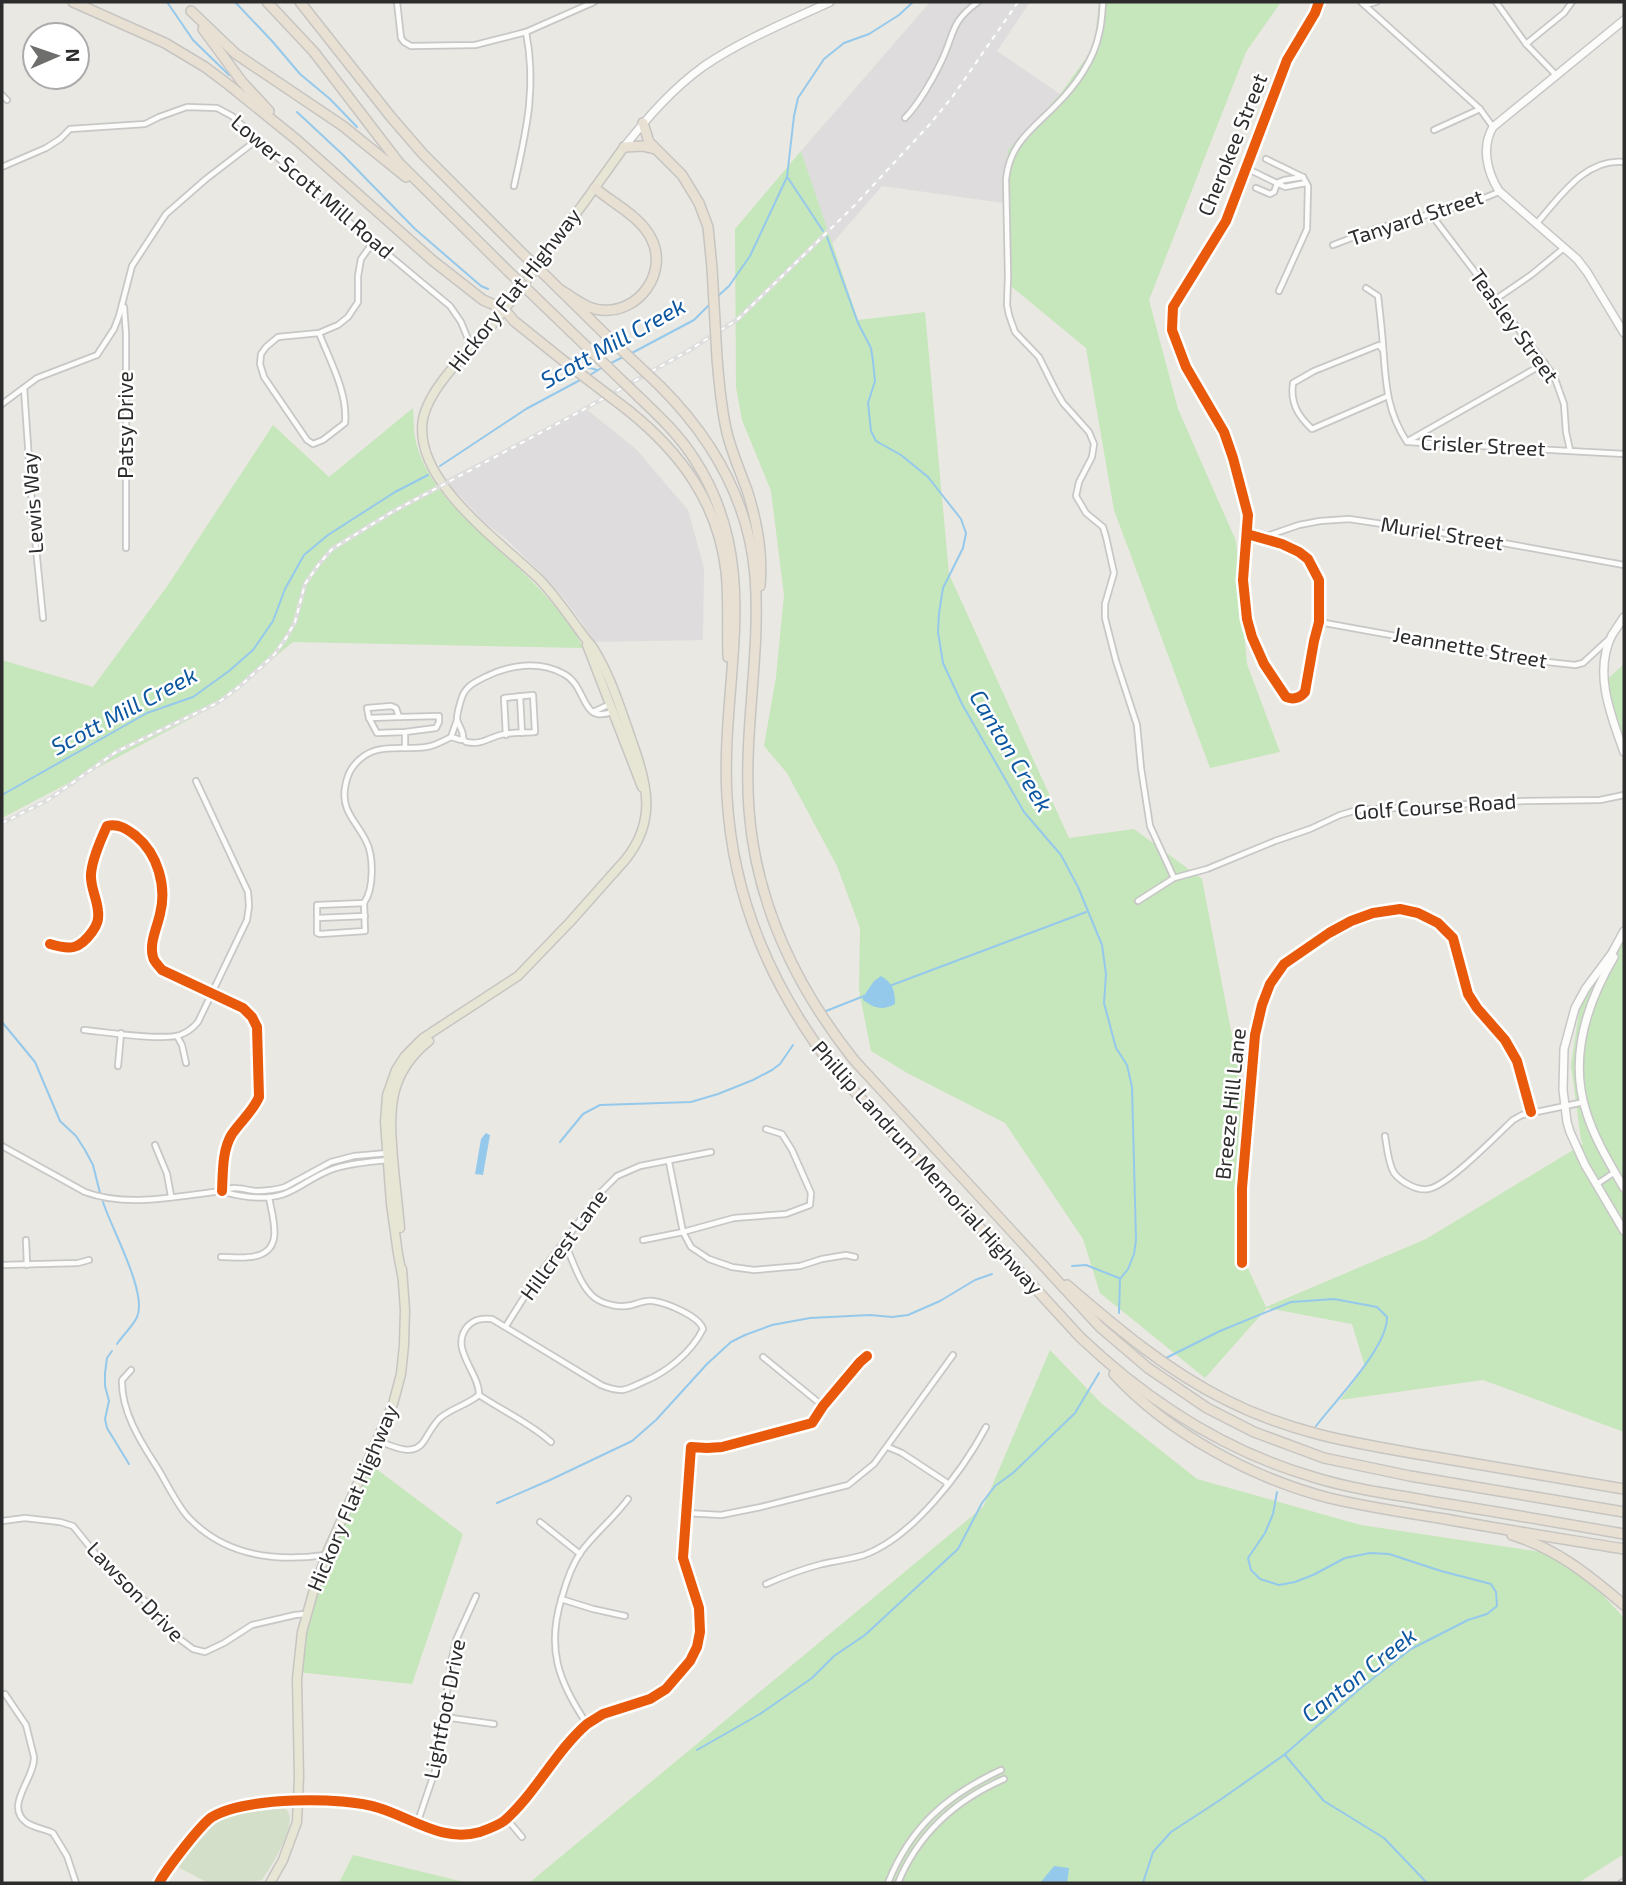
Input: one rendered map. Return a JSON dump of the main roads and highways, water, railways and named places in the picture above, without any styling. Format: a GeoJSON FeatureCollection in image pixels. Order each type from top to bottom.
{"type":"FeatureCollection","features":[{"type":"Feature","properties":{"kind":"highway"},"geometry":{"type":"LineString","coordinates":[[73,2],[148,35],[189,57],[229,85],[297,140],[424,252],[483,300],[504,309],[514,321],[658,436],[684,466],[707,505],[718,534],[727,582],[729,717]]}},
{"type":"Feature","properties":{"kind":"highway","name":"Phillip Landrum Memorial Highway"},"geometry":{"type":"LineString","coordinates":[[267,2],[314,52],[399,163],[673,431],[696,461],[714,495],[734,564],[736,603],[726,766],[727,800],[735,862],[758,942],[787,1002],[803,1028],[842,1078],[1080,1336],[1112,1367],[1177,1414],[1235,1446],[1296,1472],[1325,1480],[1393,1495],[1624,1534]]}},
{"type":"Feature","properties":{"kind":"highway","name":"Phillip Landrum Memorial Highway"},"geometry":{"type":"LineString","coordinates":[[302,3],[405,134],[441,174],[660,386],[691,419],[725,472],[740,507],[754,562],[755,630],[747,764],[749,812],[761,879],[780,939],[804,988],[841,1044],[874,1083],[1100,1326],[1148,1368],[1229,1420],[1312,1454],[1363,1467],[1624,1512]]}},
{"type":"Feature","properties":{"kind":"highway"},"geometry":{"type":"LineString","coordinates":[[188,6],[235,73],[297,140]]}},
{"type":"Feature","properties":{"kind":"highway"},"geometry":{"type":"LineString","coordinates":[[188,6],[236,54],[343,126],[446,209]]}},
{"type":"Feature","properties":{"kind":"highway"},"geometry":{"type":"LineString","coordinates":[[643,123],[649,142],[682,175],[699,203],[710,240],[721,398],[728,435],[752,506],[760,549],[761,577],[755,630]]}},
{"type":"Feature","properties":{"kind":"highway"},"geometry":{"type":"LineString","coordinates":[[624,147],[643,146],[655,149]]}},
{"type":"Feature","properties":{"kind":"highway"},"geometry":{"type":"LineString","coordinates":[[562,292],[593,309],[616,309],[636,301],[647,290],[654,276],[656,252],[650,237],[634,219],[595,188]]}},
{"type":"Feature","properties":{"kind":"highway"},"geometry":{"type":"LineString","coordinates":[[1031,1254],[1158,1360],[1214,1394],[1264,1418],[1332,1439],[1624,1489]]}},
{"type":"Feature","properties":{"kind":"highway"},"geometry":{"type":"LineString","coordinates":[[1080,1336],[1121,1382],[1151,1408],[1197,1441],[1289,1486],[1351,1503],[1624,1549]]}},
{"type":"Feature","properties":{"kind":"highway"},"geometry":{"type":"LineString","coordinates":[[1477,1525],[1530,1541],[1565,1558],[1624,1605]]}},
{"type":"Feature","properties":{"kind":"main road","name":"Hickory Flat Highway"},"geometry":{"type":"LineString","coordinates":[[270,1883],[291,1842],[297,1822],[298,1670],[302,1632],[326,1555],[378,1441],[393,1404],[401,1374],[405,1318],[390,1156],[391,1111],[397,1081],[413,1056],[440,1028],[518,976],[579,912],[635,847],[645,820],[646,784],[643,775],[616,706],[583,635],[540,580],[460,505],[443,484],[426,452],[422,426],[426,409],[438,388],[492,325],[624,147],[661,103],[704,66],[830,2]]}},
{"type":"Feature","properties":{"kind":"main road"},"geometry":{"type":"LineString","coordinates":[[1624,20],[1493,127],[1488,139],[1487,163],[1499,191],[1565,248],[1587,272],[1624,333]]}},
{"type":"Feature","properties":{"kind":"main road"},"geometry":{"type":"LineString","coordinates":[[492,325],[514,321]]}},
{"type":"Feature","properties":{"kind":"main road"},"geometry":{"type":"LineString","coordinates":[[1624,617],[1611,637],[1604,683],[1624,752]]}},
{"type":"Feature","properties":{"kind":"main road"},"geometry":{"type":"LineString","coordinates":[[1624,931],[1576,1008],[1564,1049],[1563,1090],[1570,1132],[1585,1166],[1624,1231]]}},
{"type":"Feature","properties":{"kind":"main road"},"geometry":{"type":"LineString","coordinates":[[1624,937],[1597,990],[1584,1029],[1579,1072],[1586,1112],[1624,1188]]}},
{"type":"Feature","properties":{"kind":"water"},"geometry":{"type":"Polygon","coordinates":[[[881,976],[891,985],[895,999],[895,1004],[882,1008],[863,1000],[874,981],[881,976]]]}},
{"type":"Feature","properties":{"kind":"water"},"geometry":{"type":"Polygon","coordinates":[[[486,1133],[490,1135],[483,1175],[475,1174],[481,1139],[486,1133]]]}},
{"type":"Feature","properties":{"kind":"water"},"geometry":{"type":"Polygon","coordinates":[[[1054,1866],[1069,1868],[1067,1883],[1040,1883],[1054,1866]]]}},
{"type":"Feature","properties":{"kind":"waterway"},"geometry":{"type":"LineString","coordinates":[[167,2],[193,40],[229,75]]}},
{"type":"Feature","properties":{"kind":"waterway"},"geometry":{"type":"LineString","coordinates":[[235,2],[300,74],[330,99],[357,127]]}},
{"type":"Feature","properties":{"kind":"waterway","name":"Canton Creek"},"geometry":{"type":"LineString","coordinates":[[717,297],[729,286],[750,256],[787,177],[798,98],[824,59],[844,43],[869,34],[899,15],[913,2]]}},
{"type":"Feature","properties":{"kind":"waterway"},"geometry":{"type":"LineString","coordinates":[[297,112],[415,229],[481,286],[488,289]]}},
{"type":"Feature","properties":{"kind":"waterway","name":"Canton Creek"},"geometry":{"type":"LineString","coordinates":[[788,178],[823,231]]}},
{"type":"Feature","properties":{"kind":"waterway","name":"Canton Creek"},"geometry":{"type":"LineString","coordinates":[[827,237],[858,323],[871,348],[875,381],[868,403],[871,431],[876,441],[901,455],[928,477],[961,519],[966,533],[963,548],[943,588],[938,632],[943,663],[962,704],[1024,812],[1061,855],[1078,887],[1102,945],[1106,974],[1104,1003],[1116,1048],[1127,1065],[1132,1087],[1136,1240],[1128,1269],[1120,1279],[1119,1313]]}},
{"type":"Feature","properties":{"kind":"waterway","name":"Scott Mill Creek"},"geometry":{"type":"LineString","coordinates":[[630,354],[694,320],[711,303]]}},
{"type":"Feature","properties":{"kind":"waterway","name":"Scott Mill Creek"},"geometry":{"type":"LineString","coordinates":[[611,363],[625,356]]}},
{"type":"Feature","properties":{"kind":"waterway"},"geometry":{"type":"LineString","coordinates":[[580,365],[597,370]]}},
{"type":"Feature","properties":{"kind":"waterway","name":"Scott Mill Creek"},"geometry":{"type":"LineString","coordinates":[[590,375],[603,367]]}},
{"type":"Feature","properties":{"kind":"waterway","name":"Scott Mill Creek"},"geometry":{"type":"LineString","coordinates":[[440,466],[526,409],[582,379]]}},
{"type":"Feature","properties":{"kind":"waterway","name":"Scott Mill Creek"},"geometry":{"type":"LineString","coordinates":[[2,795],[147,713],[193,697],[229,671],[253,650],[273,621],[285,589],[304,555],[328,535],[395,492],[428,475]]}},
{"type":"Feature","properties":{"kind":"waterway"},"geometry":{"type":"LineString","coordinates":[[892,985],[1086,912]]}},
{"type":"Feature","properties":{"kind":"waterway"},"geometry":{"type":"LineString","coordinates":[[826,1011],[864,996]]}},
{"type":"Feature","properties":{"kind":"waterway"},"geometry":{"type":"LineString","coordinates":[[2,1022],[35,1062],[60,1121],[76,1136],[93,1165],[100,1193]]}},
{"type":"Feature","properties":{"kind":"waterway"},"geometry":{"type":"LineString","coordinates":[[560,1142],[583,1114],[600,1105],[691,1102],[718,1094],[772,1070],[780,1064],[793,1045]]}},
{"type":"Feature","properties":{"kind":"waterway"},"geometry":{"type":"LineString","coordinates":[[103,1202],[133,1277],[139,1306],[137,1317],[117,1344]]}},
{"type":"Feature","properties":{"kind":"waterway"},"geometry":{"type":"LineString","coordinates":[[1072,1266],[1086,1265],[1119,1278]]}},
{"type":"Feature","properties":{"kind":"waterway"},"geometry":{"type":"LineString","coordinates":[[497,1503],[632,1441],[656,1420],[707,1364],[731,1342],[745,1335],[772,1325],[810,1318],[908,1315],[992,1274]]}},
{"type":"Feature","properties":{"kind":"waterway","name":"Canton Creek"},"geometry":{"type":"LineString","coordinates":[[1166,1358],[1220,1331],[1291,1302],[1334,1299],[1377,1307],[1387,1317],[1379,1343],[1359,1373],[1316,1426]]}},
{"type":"Feature","properties":{"kind":"waterway"},"geometry":{"type":"LineString","coordinates":[[112,1351],[107,1358],[105,1373],[109,1401],[105,1419],[107,1428],[129,1464]]}},
{"type":"Feature","properties":{"kind":"waterway"},"geometry":{"type":"LineString","coordinates":[[697,1750],[760,1714],[812,1678],[834,1656],[865,1635],[958,1549],[982,1503],[995,1486],[1013,1473],[1075,1413],[1099,1373]]}},
{"type":"Feature","properties":{"kind":"waterway","name":"Canton Creek"},"geometry":{"type":"LineString","coordinates":[[1143,1883],[1153,1852],[1171,1832],[1284,1755],[1362,1687],[1411,1649],[1468,1620],[1487,1614],[1497,1606],[1496,1592],[1491,1584],[1389,1554],[1370,1553],[1345,1558],[1295,1582],[1279,1585],[1260,1579],[1251,1570],[1248,1558],[1265,1533],[1273,1514],[1277,1492]]}},
{"type":"Feature","properties":{"kind":"waterway"},"geometry":{"type":"LineString","coordinates":[[1285,1755],[1324,1801],[1384,1838],[1427,1883]]}},
{"type":"Feature","properties":{"kind":"railway"},"geometry":{"type":"LineString","coordinates":[[2,823],[48,800],[116,752],[219,702],[240,686],[274,655],[286,638],[295,622],[305,584],[332,549],[392,512],[688,351],[738,319],[854,206],[930,124],[953,96],[1018,2]]}}]}
